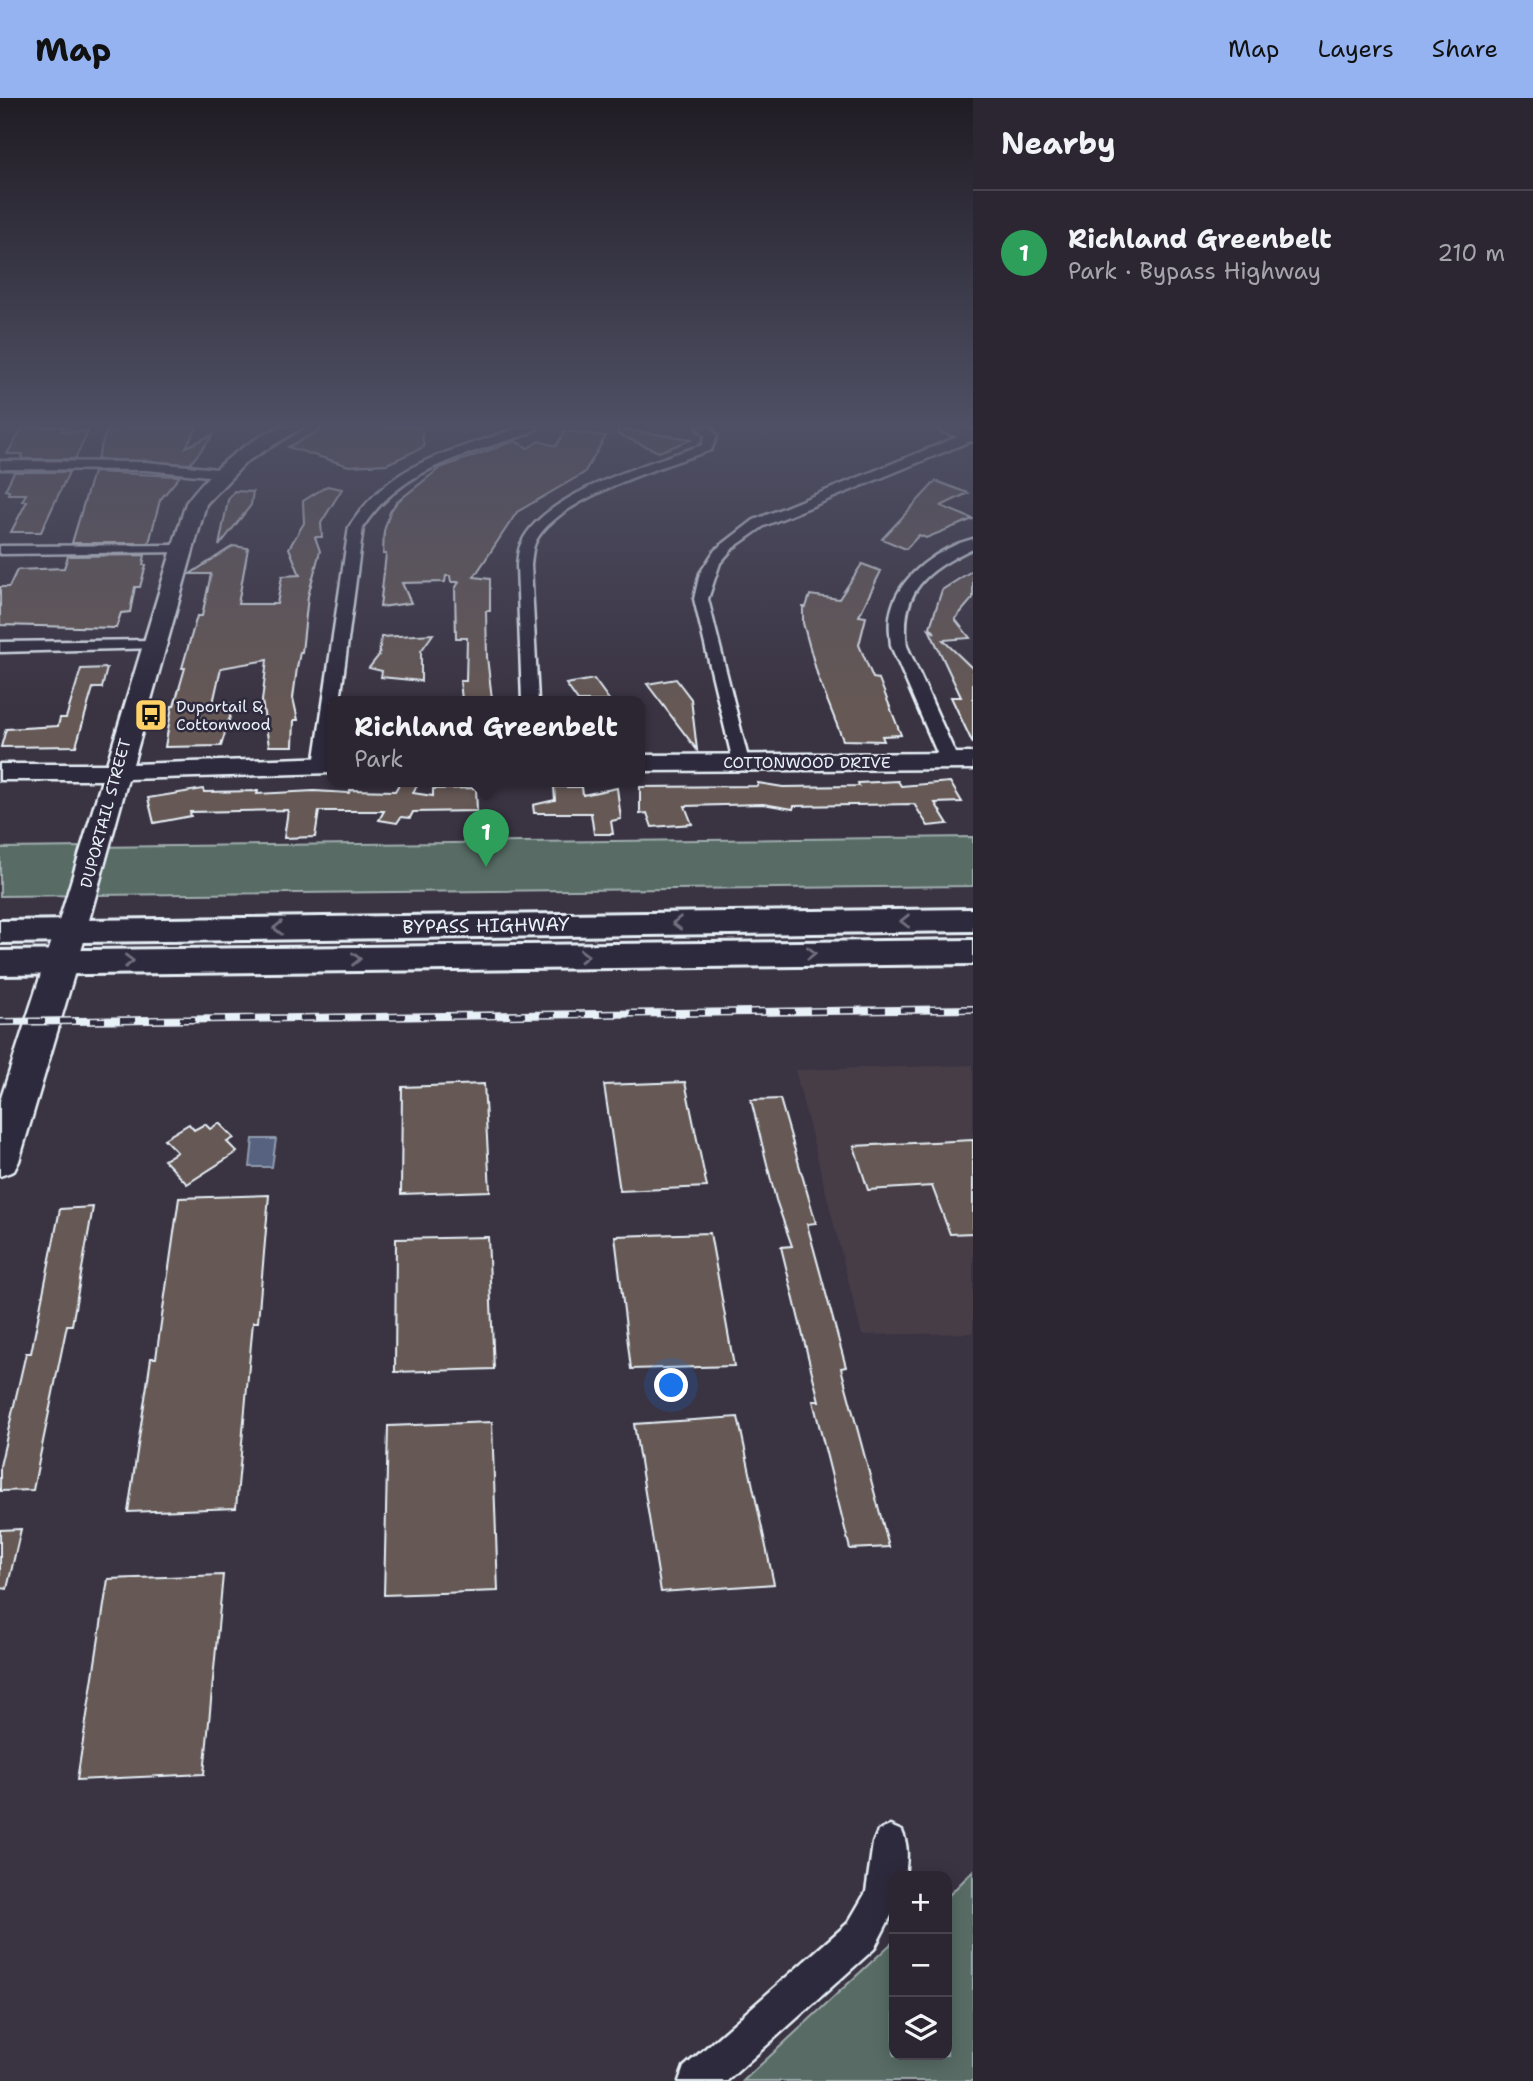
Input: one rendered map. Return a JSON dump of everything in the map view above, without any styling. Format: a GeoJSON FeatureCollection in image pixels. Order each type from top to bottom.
{"type":"FeatureCollection","features":[{"type":"Feature","properties":{"kind":"highway","name":"BYPASS HIGHWAY"},"geometry":{"type":"LineString","coordinates":[[0,963],[66,946],[973,920]]}},
{"type":"Feature","properties":{"kind":"highway","name":"BYPASS HIGHWAY"},"geometry":{"type":"LineString","coordinates":[[0,932],[66,946],[973,952]]}},
{"type":"Feature","properties":{"kind":"main road","name":"DUPORTAIL STREET"},"geometry":{"type":"LineString","coordinates":[[0,1161],[191,520]]}},
{"type":"Feature","properties":{"kind":"main road","name":"COTTONWOOD DRIVE"},"geometry":{"type":"LineString","coordinates":[[645,763],[962,762]]}},
{"type":"Feature","properties":{"kind":"main road"},"geometry":{"type":"LineString","coordinates":[[0,772],[115,772],[327,765]]}},
{"type":"Feature","properties":{"kind":"street"},"geometry":{"type":"LineString","coordinates":[[335,696],[356,527],[360,520]]}},
{"type":"Feature","properties":{"kind":"street"},"geometry":{"type":"LineString","coordinates":[[530,696],[524,565],[528,543],[547,520]]}},
{"type":"Feature","properties":{"kind":"street"},"geometry":{"type":"LineString","coordinates":[[740,762],[701,599],[703,578],[714,559],[733,539],[767,520]]}},
{"type":"Feature","properties":{"kind":"street"},"geometry":{"type":"LineString","coordinates":[[962,762],[899,646],[895,628],[897,609],[907,589],[922,572],[973,543]]}},
{"type":"Feature","properties":{"kind":"street"},"geometry":{"type":"LineString","coordinates":[[0,550],[182,549]]}},
{"type":"Feature","properties":{"kind":"street"},"geometry":{"type":"LineString","coordinates":[[0,647],[152,645]]}},
{"type":"Feature","properties":{"kind":"street"},"geometry":{"type":"LineString","coordinates":[[698,2081],[861,1937],[874,1918],[888,1883],[890,1843]]}},
{"type":"Feature","properties":{"kind":"shaded area"},"geometry":{"type":"Polygon","coordinates":[[[973,1065],[973,1333],[862,1335],[795,1070],[973,1065]]]}},
{"type":"Feature","properties":{"kind":"green space"},"geometry":{"type":"Polygon","coordinates":[[[973,837],[973,886],[0,896],[0,848],[973,837]]]}},
{"type":"Feature","properties":{"kind":"green space"},"geometry":{"type":"Polygon","coordinates":[[[973,1871],[973,2081],[743,2081],[889,1946],[889,2060],[952,2060],[952,1892],[973,1871]]]}},
{"type":"Feature","properties":{"kind":"water"},"geometry":{"type":"Polygon","coordinates":[[[253,1139],[276,1139],[272,1167],[250,1167],[253,1139]]]}},
{"type":"Feature","properties":{"kind":"building"},"geometry":{"type":"Polygon","coordinates":[[[17,520],[47,520],[41,532],[11,532],[17,520]]]}},
{"type":"Feature","properties":{"kind":"building"},"geometry":{"type":"Polygon","coordinates":[[[79,520],[155,520],[149,543],[72,543],[79,520]]]}},
{"type":"Feature","properties":{"kind":"building"},"geometry":{"type":"Polygon","coordinates":[[[224,520],[240,520],[219,546],[224,520]]]}},
{"type":"Feature","properties":{"kind":"building"},"geometry":{"type":"Polygon","coordinates":[[[304,520],[323,520],[322,537],[315,537],[320,551],[308,596],[302,652],[293,698],[298,720],[294,720],[293,746],[269,746],[262,701],[267,660],[221,668],[213,703],[234,704],[221,746],[165,747],[172,706],[185,668],[182,668],[197,616],[202,616],[211,574],[190,574],[233,546],[248,548],[238,604],[277,604],[282,576],[300,575],[289,548],[304,520]]]}},
{"type":"Feature","properties":{"kind":"building"},"geometry":{"type":"Polygon","coordinates":[[[388,520],[512,520],[474,577],[490,579],[490,611],[486,611],[492,696],[462,696],[460,681],[466,681],[467,638],[456,638],[455,589],[459,582],[451,582],[450,576],[446,576],[445,582],[402,583],[411,603],[380,607],[386,554],[383,554],[388,520]]]}},
{"type":"Feature","properties":{"kind":"building"},"geometry":{"type":"Polygon","coordinates":[[[900,520],[972,520],[926,538],[919,535],[906,549],[882,539],[900,520]]]}},
{"type":"Feature","properties":{"kind":"building"},"geometry":{"type":"Polygon","coordinates":[[[145,555],[143,565],[146,565],[140,587],[135,587],[130,612],[121,613],[116,628],[0,625],[0,587],[9,587],[17,570],[64,568],[68,556],[145,555]]]}},
{"type":"Feature","properties":{"kind":"building"},"geometry":{"type":"Polygon","coordinates":[[[862,564],[881,571],[859,616],[866,617],[859,645],[873,678],[879,679],[901,735],[882,736],[884,741],[843,740],[818,677],[803,623],[803,607],[806,607],[810,595],[839,599],[862,564]]]}},
{"type":"Feature","properties":{"kind":"building"},"geometry":{"type":"Polygon","coordinates":[[[973,570],[973,598],[955,619],[970,638],[943,640],[973,669],[973,744],[951,697],[961,697],[929,629],[935,633],[930,627],[942,590],[973,570]]]}},
{"type":"Feature","properties":{"kind":"building"},"geometry":{"type":"Polygon","coordinates":[[[433,634],[421,651],[421,681],[381,677],[382,671],[369,668],[379,655],[381,637],[433,634]]]}},
{"type":"Feature","properties":{"kind":"building"},"geometry":{"type":"Polygon","coordinates":[[[107,668],[102,688],[93,688],[76,746],[1,747],[6,729],[58,726],[60,718],[66,718],[81,669],[107,668]]]}},
{"type":"Feature","properties":{"kind":"building"},"geometry":{"type":"Polygon","coordinates":[[[594,679],[606,696],[574,696],[566,684],[594,679]]]}},
{"type":"Feature","properties":{"kind":"building"},"geometry":{"type":"Polygon","coordinates":[[[676,679],[691,699],[697,750],[647,684],[676,679]]]}},
{"type":"Feature","properties":{"kind":"building"},"geometry":{"type":"Polygon","coordinates":[[[898,781],[901,786],[950,782],[962,802],[935,803],[948,824],[928,826],[914,804],[794,806],[793,809],[763,804],[685,806],[692,824],[652,827],[647,813],[640,814],[640,787],[758,786],[758,783],[783,787],[859,786],[858,783],[898,781]]]}},
{"type":"Feature","properties":{"kind":"building"},"geometry":{"type":"Polygon","coordinates":[[[397,787],[416,787],[413,793],[433,796],[433,789],[476,788],[477,811],[413,812],[410,818],[401,817],[397,823],[379,820],[384,811],[319,811],[315,837],[284,838],[288,810],[190,812],[191,816],[154,823],[148,798],[203,789],[204,792],[258,791],[257,794],[395,791],[397,787]]]}},
{"type":"Feature","properties":{"kind":"building"},"geometry":{"type":"Polygon","coordinates":[[[554,787],[582,787],[583,795],[617,788],[621,819],[611,821],[613,834],[594,834],[591,813],[534,813],[533,805],[555,800],[554,787]]]}},
{"type":"Feature","properties":{"kind":"building"},"geometry":{"type":"Polygon","coordinates":[[[685,1082],[707,1187],[620,1191],[604,1085],[685,1082]]]}},
{"type":"Feature","properties":{"kind":"building"},"geometry":{"type":"Polygon","coordinates":[[[484,1084],[490,1191],[401,1194],[402,1087],[484,1084]]]}},
{"type":"Feature","properties":{"kind":"building"},"geometry":{"type":"Polygon","coordinates":[[[780,1099],[816,1223],[807,1224],[846,1367],[841,1368],[889,1547],[850,1549],[813,1401],[819,1401],[781,1247],[792,1246],[776,1200],[751,1100],[780,1099]]]}},
{"type":"Feature","properties":{"kind":"building"},"geometry":{"type":"Polygon","coordinates":[[[219,1123],[234,1138],[227,1142],[237,1152],[187,1184],[164,1160],[177,1152],[164,1139],[189,1124],[194,1130],[205,1124],[210,1129],[219,1123]]]}},
{"type":"Feature","properties":{"kind":"building"},"geometry":{"type":"Polygon","coordinates":[[[973,1140],[973,1233],[950,1234],[932,1186],[868,1190],[854,1146],[973,1140]]]}},
{"type":"Feature","properties":{"kind":"building"},"geometry":{"type":"Polygon","coordinates":[[[269,1195],[258,1322],[253,1322],[236,1508],[128,1512],[151,1358],[156,1358],[179,1198],[269,1195]]]}},
{"type":"Feature","properties":{"kind":"building"},"geometry":{"type":"Polygon","coordinates":[[[93,1207],[72,1325],[67,1325],[33,1490],[0,1491],[0,1466],[26,1353],[31,1353],[60,1209],[93,1207]]]}},
{"type":"Feature","properties":{"kind":"building"},"geometry":{"type":"Polygon","coordinates":[[[710,1233],[734,1366],[631,1369],[615,1236],[710,1233]]]}},
{"type":"Feature","properties":{"kind":"building"},"geometry":{"type":"Polygon","coordinates":[[[488,1237],[494,1369],[395,1372],[396,1239],[488,1237]]]}},
{"type":"Feature","properties":{"kind":"building"},"geometry":{"type":"Polygon","coordinates":[[[738,1417],[774,1584],[661,1592],[634,1424],[738,1417]]]}},
{"type":"Feature","properties":{"kind":"building"},"geometry":{"type":"Polygon","coordinates":[[[492,1422],[498,1591],[384,1595],[388,1426],[492,1422]]]}},
{"type":"Feature","properties":{"kind":"building"},"geometry":{"type":"Polygon","coordinates":[[[21,1529],[7,1589],[0,1588],[0,1530],[21,1529]]]}},
{"type":"Feature","properties":{"kind":"building"},"geometry":{"type":"Polygon","coordinates":[[[223,1575],[204,1774],[77,1780],[108,1579],[223,1575]]]}},
{"type":"Feature","properties":{"kind":"railway"},"geometry":{"type":"LineString","coordinates":[[0,1022],[973,1009]]}},
{"type":"Feature","properties":{"kind":"place","name":"Duportail & Cottonwood"},"geometry":{"type":"Point","coordinates":[151,715]}},
{"type":"Feature","properties":{"kind":"place","name":"Richland Greenbelt"},"geometry":{"type":"Point","coordinates":[486,867]}}]}
